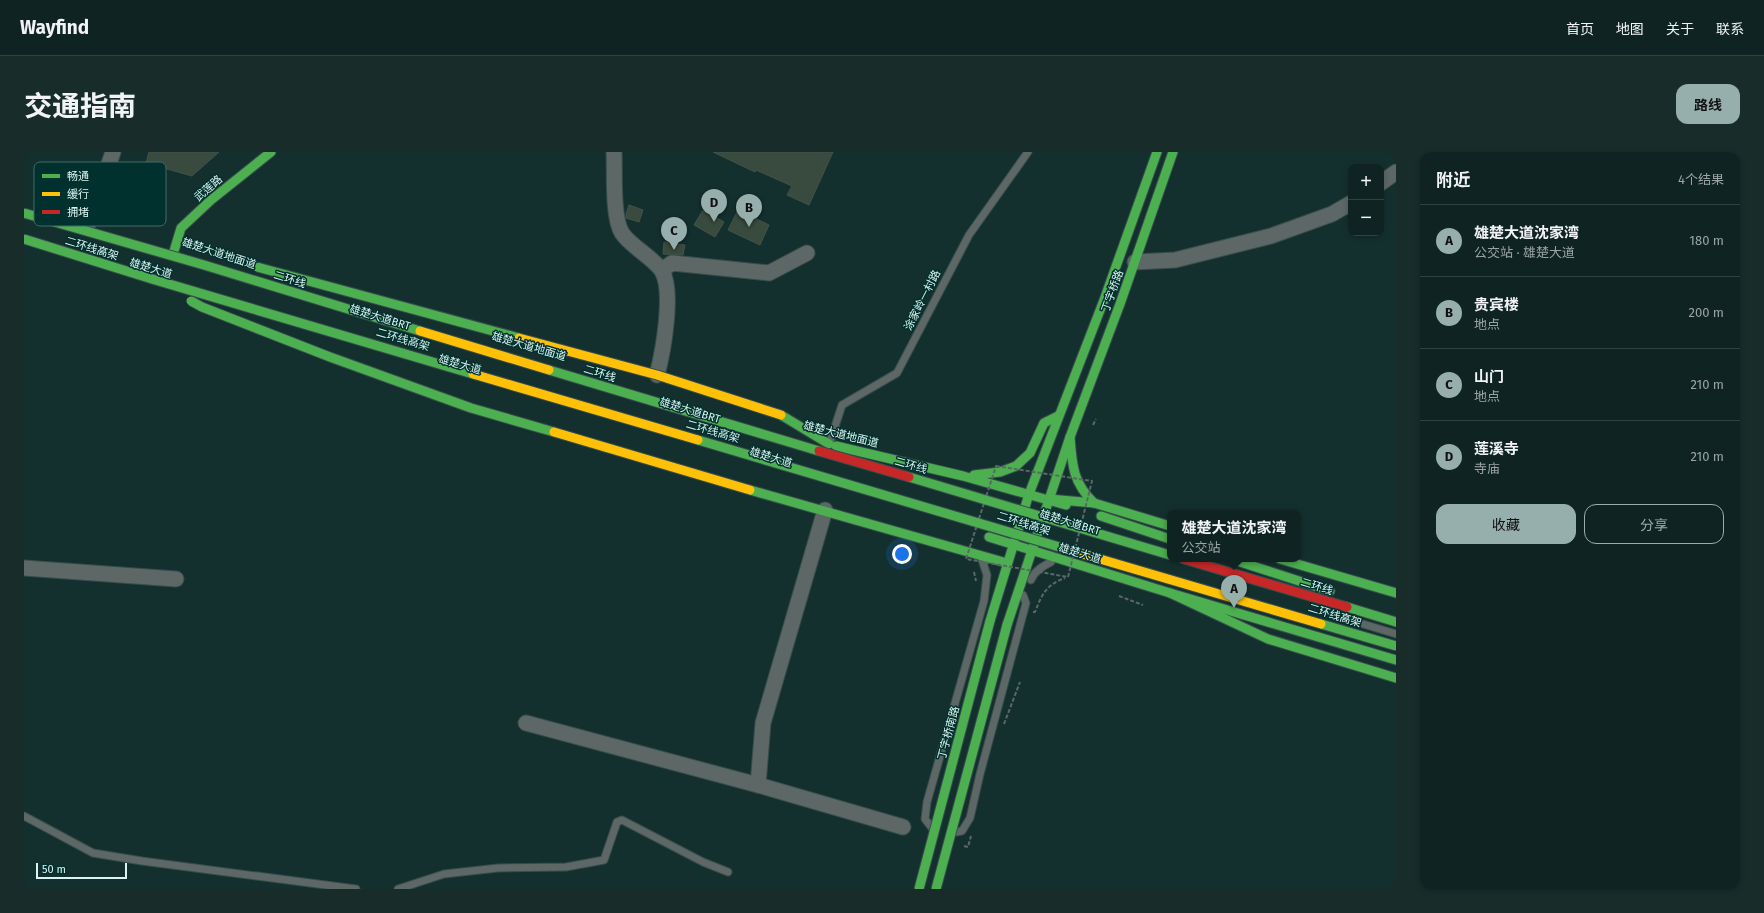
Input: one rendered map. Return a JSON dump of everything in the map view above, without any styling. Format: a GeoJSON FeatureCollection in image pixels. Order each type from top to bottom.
{"type":"FeatureCollection","features":[{"type":"Feature","properties":{"kind":"main road","name":"武莲路"},"geometry":{"type":"LineString","coordinates":[[174,251],[181,228],[211,200],[271,152]]}},
{"type":"Feature","properties":{"kind":"main road","name":"丁字桥路"},"geometry":{"type":"LineString","coordinates":[[1030,522],[1029,494],[1104,300],[1157,152]]}},
{"type":"Feature","properties":{"kind":"main road","name":"丁字桥路"},"geometry":{"type":"LineString","coordinates":[[1030,522],[1049,500],[1070,437],[1135,262],[1173,152]]}},
{"type":"Feature","properties":{"kind":"main road","name":"雄楚大道地面道"},"geometry":{"type":"LineString","coordinates":[[24,204],[34,207]]}},
{"type":"Feature","properties":{"kind":"main road","name":"二环线"},"geometry":{"type":"LineString","coordinates":[[24,213],[34,216]]}},
{"type":"Feature","properties":{"kind":"main road","name":"二环线"},"geometry":{"type":"LineString","coordinates":[[71,226],[159,250],[288,292],[731,426],[1167,554]]}},
{"type":"Feature","properties":{"kind":"main road","name":"雄楚大道地面道"},"geometry":{"type":"LineString","coordinates":[[94,226],[378,315],[829,444],[963,476],[1029,494],[1167,538]]}},
{"type":"Feature","properties":{"kind":"main road","name":"二环线高架"},"geometry":{"type":"LineString","coordinates":[[24,239],[152,279],[1396,646]]}},
{"type":"Feature","properties":{"kind":"main road","name":"雄楚大道"},"geometry":{"type":"LineString","coordinates":[[24,242],[163,284],[392,357],[539,398],[937,521]]}},
{"type":"Feature","properties":{"kind":"main road"},"geometry":{"type":"LineString","coordinates":[[159,250],[194,252]]}},
{"type":"Feature","properties":{"kind":"main road"},"geometry":{"type":"LineString","coordinates":[[245,264],[657,375],[781,415],[829,444]]}},
{"type":"Feature","properties":{"kind":"main road"},"geometry":{"type":"LineString","coordinates":[[152,279],[202,308],[330,357],[464,405],[750,490],[825,510],[1007,563]]}},
{"type":"Feature","properties":{"kind":"main road"},"geometry":{"type":"LineString","coordinates":[[963,476],[1000,472],[1016,466],[1030,453],[1044,423],[1058,416]]}},
{"type":"Feature","properties":{"kind":"main road"},"geometry":{"type":"LineString","coordinates":[[1070,437],[1072,468],[1077,484],[1086,497],[1094,503]]}},
{"type":"Feature","properties":{"kind":"main road"},"geometry":{"type":"LineString","coordinates":[[1049,500],[1094,503],[1167,525]]}},
{"type":"Feature","properties":{"kind":"main road"},"geometry":{"type":"LineString","coordinates":[[936,889],[1007,625],[1032,550],[1030,522]]}},
{"type":"Feature","properties":{"kind":"main road","name":"丁字桥南路"},"geometry":{"type":"LineString","coordinates":[[919,889],[990,621],[1012,544],[1030,522]]}},
{"type":"Feature","properties":{"kind":"main road","name":"雄楚大道"},"geometry":{"type":"LineString","coordinates":[[982,535],[1170,594],[1396,660]]}},
{"type":"Feature","properties":{"kind":"main road","name":"二环线"},"geometry":{"type":"LineString","coordinates":[[1194,562],[1396,622]]}},
{"type":"Feature","properties":{"kind":"main road"},"geometry":{"type":"LineString","coordinates":[[1240,562],[1335,593]]}},
{"type":"Feature","properties":{"kind":"main road"},"geometry":{"type":"LineString","coordinates":[[1290,562],[1396,593]]}},
{"type":"Feature","properties":{"kind":"main road"},"geometry":{"type":"LineString","coordinates":[[1170,594],[1248,631],[1300,650],[1396,678]]}},
{"type":"Feature","properties":{"kind":"street"},"geometry":{"type":"LineString","coordinates":[[110,162],[113,152]]}},
{"type":"Feature","properties":{"kind":"street"},"geometry":{"type":"LineString","coordinates":[[614,152],[615,208],[622,233],[669,264],[769,273],[807,253]]}},
{"type":"Feature","properties":{"kind":"street"},"geometry":{"type":"LineString","coordinates":[[1384,181],[1396,172]]}},
{"type":"Feature","properties":{"kind":"street"},"geometry":{"type":"LineString","coordinates":[[1135,262],[1175,260],[1271,236],[1332,214],[1348,205]]}},
{"type":"Feature","properties":{"kind":"street"},"geometry":{"type":"LineString","coordinates":[[657,375],[663,352],[669,264]]}},
{"type":"Feature","properties":{"kind":"street"},"geometry":{"type":"LineString","coordinates":[[758,785],[763,723],[825,510]]}},
{"type":"Feature","properties":{"kind":"street"},"geometry":{"type":"LineString","coordinates":[[24,568],[176,579]]}},
{"type":"Feature","properties":{"kind":"street"},"geometry":{"type":"LineString","coordinates":[[526,723],[758,785],[902,827]]}},
{"type":"Feature","properties":{"kind":"lane","name":"涂家岭一村路"},"geometry":{"type":"LineString","coordinates":[[829,444],[842,405],[897,373],[969,235],[1028,152]]}},
{"type":"Feature","properties":{"kind":"lane"},"geometry":{"type":"LineString","coordinates":[[940,831],[932,828],[925,819],[927,802],[984,601],[987,575],[980,556]]}},
{"type":"Feature","properties":{"kind":"lane"},"geometry":{"type":"LineString","coordinates":[[947,833],[962,831],[970,818],[980,774],[1032,577],[1042,566],[1057,559]]}},
{"type":"Feature","properties":{"kind":"lane"},"geometry":{"type":"LineString","coordinates":[[984,601],[1001,583]]}},
{"type":"Feature","properties":{"kind":"lane"},"geometry":{"type":"LineString","coordinates":[[1020,586],[1026,603]]}},
{"type":"Feature","properties":{"kind":"lane"},"geometry":{"type":"LineString","coordinates":[[1358,622],[1396,634]]}},
{"type":"Feature","properties":{"kind":"lane"},"geometry":{"type":"LineString","coordinates":[[24,816],[93,853],[142,861],[356,889]]}},
{"type":"Feature","properties":{"kind":"lane"},"geometry":{"type":"LineString","coordinates":[[398,889],[444,874],[498,868],[566,867],[604,860],[617,822],[622,820],[703,862],[728,872]]}},
{"type":"Feature","properties":{"kind":"path"},"geometry":{"type":"LineString","coordinates":[[1093,426],[1096,419]]}},
{"type":"Feature","properties":{"kind":"path"},"geometry":{"type":"LineString","coordinates":[[969,564],[966,559],[996,466],[1092,481]]}},
{"type":"Feature","properties":{"kind":"path"},"geometry":{"type":"LineString","coordinates":[[1087,475],[1096,485]]}},
{"type":"Feature","properties":{"kind":"path"},"geometry":{"type":"LineString","coordinates":[[972,568],[975,573],[977,587]]}},
{"type":"Feature","properties":{"kind":"path"},"geometry":{"type":"LineString","coordinates":[[1038,604],[1041,597],[1053,583],[1068,577],[1074,579]]}},
{"type":"Feature","properties":{"kind":"path"},"geometry":{"type":"LineString","coordinates":[[1115,595],[1143,605]]}},
{"type":"Feature","properties":{"kind":"building"},"geometry":{"type":"Polygon","coordinates":[[[149,152],[219,152],[192,176],[166,169],[166,162],[146,162],[149,152]]]}},
{"type":"Feature","properties":{"kind":"building"},"geometry":{"type":"Polygon","coordinates":[[[713,152],[833,152],[809,205],[787,195],[792,186],[756,170],[755,172],[713,152]]]}},
{"type":"Feature","properties":{"kind":"building"},"geometry":{"type":"Polygon","coordinates":[[[629,205],[643,210],[639,222],[626,218],[629,205]]]}},
{"type":"Feature","properties":{"kind":"building"},"geometry":{"type":"Polygon","coordinates":[[[703,210],[724,222],[715,237],[694,225],[703,210]]]}},
{"type":"Feature","properties":{"kind":"building"},"geometry":{"type":"Polygon","coordinates":[[[738,210],[769,225],[760,245],[728,230],[738,210]]]}},
{"type":"Feature","properties":{"kind":"building"},"geometry":{"type":"Polygon","coordinates":[[[664,242],[685,245],[683,255],[663,254],[664,242]]]}},
{"type":"Feature","properties":{"kind":"traffic: fast"},"geometry":{"type":"LineString","coordinates":[[174,251],[181,228],[211,200],[271,152]]}},
{"type":"Feature","properties":{"kind":"traffic: fast"},"geometry":{"type":"LineString","coordinates":[[990,621],[1029,494],[1104,300],[1157,152]]}},
{"type":"Feature","properties":{"kind":"traffic: fast"},"geometry":{"type":"LineString","coordinates":[[1007,625],[1070,437],[1120,304],[1173,152]]}},
{"type":"Feature","properties":{"kind":"traffic: fast"},"geometry":{"type":"LineString","coordinates":[[24,213],[34,216]]}},
{"type":"Feature","properties":{"kind":"traffic: fast"},"geometry":{"type":"LineString","coordinates":[[69,226],[204,265],[420,331]]}},
{"type":"Feature","properties":{"kind":"traffic: fast"},"geometry":{"type":"LineString","coordinates":[[24,239],[152,279],[473,374]]}},
{"type":"Feature","properties":{"kind":"traffic: fast"},"geometry":{"type":"LineString","coordinates":[[257,267],[519,338]]}},
{"type":"Feature","properties":{"kind":"traffic: fast"},"geometry":{"type":"LineString","coordinates":[[191,301],[202,307],[330,357],[471,408],[554,432]]}},
{"type":"Feature","properties":{"kind":"traffic: fast"},"geometry":{"type":"LineString","coordinates":[[549,370],[819,451]]}},
{"type":"Feature","properties":{"kind":"traffic: fast"},"geometry":{"type":"LineString","coordinates":[[781,415],[829,444]]}},
{"type":"Feature","properties":{"kind":"traffic: fast"},"geometry":{"type":"LineString","coordinates":[[974,475],[1000,472],[1016,466],[1030,453],[1044,423],[1058,416]]}},
{"type":"Feature","properties":{"kind":"traffic: fast"},"geometry":{"type":"LineString","coordinates":[[1070,437],[1075,473],[1087,496],[1094,503]]}},
{"type":"Feature","properties":{"kind":"traffic: fast"},"geometry":{"type":"LineString","coordinates":[[698,440],[1083,554]]}},
{"type":"Feature","properties":{"kind":"traffic: fast"},"geometry":{"type":"LineString","coordinates":[[836,446],[963,476],[1066,505]]}},
{"type":"Feature","properties":{"kind":"traffic: fast"},"geometry":{"type":"LineString","coordinates":[[909,477],[1167,554]]}},
{"type":"Feature","properties":{"kind":"traffic: fast"},"geometry":{"type":"LineString","coordinates":[[750,490],[1007,563]]}},
{"type":"Feature","properties":{"kind":"traffic: fast"},"geometry":{"type":"LineString","coordinates":[[1049,499],[1094,503],[1167,525]]}},
{"type":"Feature","properties":{"kind":"traffic: fast"},"geometry":{"type":"LineString","coordinates":[[1101,516],[1167,538]]}},
{"type":"Feature","properties":{"kind":"traffic: fast"},"geometry":{"type":"LineString","coordinates":[[989,537],[1170,593],[1396,660]]}},
{"type":"Feature","properties":{"kind":"traffic: fast"},"geometry":{"type":"LineString","coordinates":[[1240,562],[1330,591]]}},
{"type":"Feature","properties":{"kind":"traffic: fast"},"geometry":{"type":"LineString","coordinates":[[1290,562],[1396,593]]}},
{"type":"Feature","properties":{"kind":"traffic: fast"},"geometry":{"type":"LineString","coordinates":[[1170,593],[1268,639],[1396,678]]}},
{"type":"Feature","properties":{"kind":"traffic: fast"},"geometry":{"type":"LineString","coordinates":[[1347,607],[1396,622]]}},
{"type":"Feature","properties":{"kind":"traffic: fast"},"geometry":{"type":"LineString","coordinates":[[919,889],[990,621]]}},
{"type":"Feature","properties":{"kind":"traffic: fast"},"geometry":{"type":"LineString","coordinates":[[1321,624],[1396,646]]}},
{"type":"Feature","properties":{"kind":"traffic: fast"},"geometry":{"type":"LineString","coordinates":[[936,889],[1007,625]]}},
{"type":"Feature","properties":{"kind":"traffic: jam"},"geometry":{"type":"LineString","coordinates":[[819,451],[909,477]]}},
{"type":"Feature","properties":{"kind":"traffic: jam"},"geometry":{"type":"LineString","coordinates":[[1194,562],[1347,607]]}},
{"type":"Feature","properties":{"kind":"traffic: slow"},"geometry":{"type":"LineString","coordinates":[[420,331],[549,370]]}},
{"type":"Feature","properties":{"kind":"traffic: slow"},"geometry":{"type":"LineString","coordinates":[[519,338],[657,375],[781,415]]}},
{"type":"Feature","properties":{"kind":"traffic: slow"},"geometry":{"type":"LineString","coordinates":[[473,374],[698,440]]}},
{"type":"Feature","properties":{"kind":"traffic: slow"},"geometry":{"type":"LineString","coordinates":[[554,432],[750,490]]}},
{"type":"Feature","properties":{"kind":"traffic: slow"},"geometry":{"type":"LineString","coordinates":[[1083,554],[1321,624]]}},
{"type":"Feature","properties":{"kind":"place","name":"莲溪寺"},"geometry":{"type":"Point","coordinates":[714,222]}},
{"type":"Feature","properties":{"kind":"place","name":"贵宾楼"},"geometry":{"type":"Point","coordinates":[749,227]}},
{"type":"Feature","properties":{"kind":"place","name":"山门"},"geometry":{"type":"Point","coordinates":[674,250]}},
{"type":"Feature","properties":{"kind":"place","name":"雄楚大道沈家湾"},"geometry":{"type":"Point","coordinates":[1234,608]}}]}
